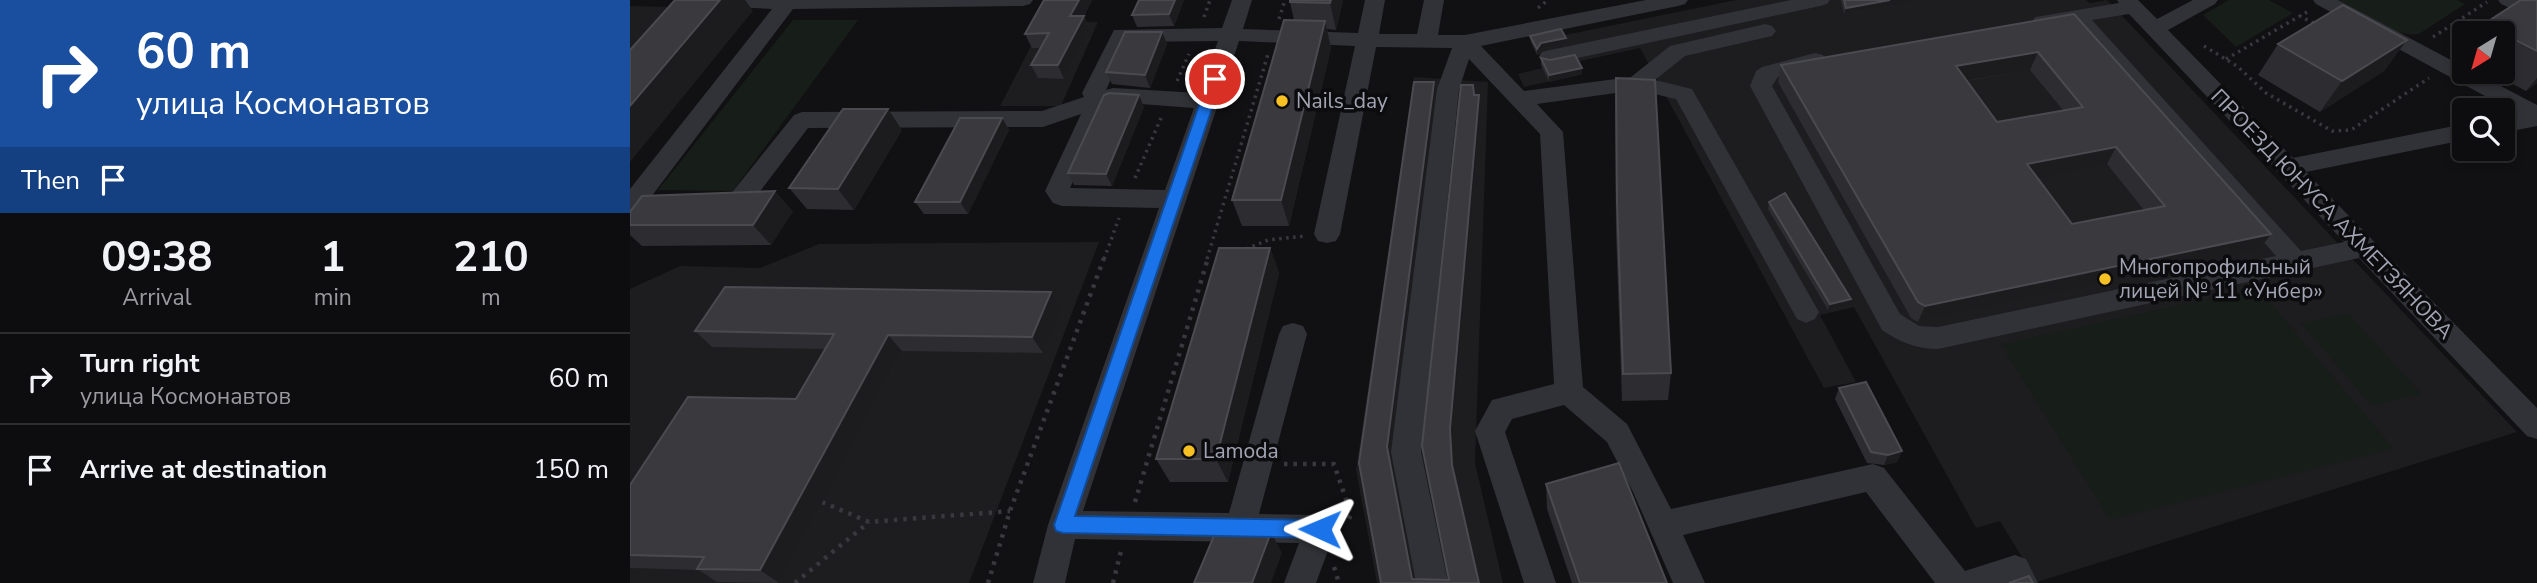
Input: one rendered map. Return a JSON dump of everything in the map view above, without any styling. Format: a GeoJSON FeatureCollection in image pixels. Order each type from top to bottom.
{"type":"FeatureCollection","features":[{"type":"Feature","properties":{"kind":"street"},"geometry":{"type":"LineString","coordinates":[[712,0],[787,3],[1023,0]]}},
{"type":"Feature","properties":{"kind":"street"},"geometry":{"type":"LineString","coordinates":[[1049,583],[1063,525],[1242,0]]}},
{"type":"Feature","properties":{"kind":"street"},"geometry":{"type":"LineString","coordinates":[[1327,234],[1375,0]]}},
{"type":"Feature","properties":{"kind":"street"},"geometry":{"type":"LineString","coordinates":[[1434,0],[1427,40],[1465,42],[1678,0]]}},
{"type":"Feature","properties":{"kind":"street"},"geometry":{"type":"LineString","coordinates":[[1550,57],[1820,0]]}},
{"type":"Feature","properties":{"kind":"street"},"geometry":{"type":"LineString","coordinates":[[2155,29],[2208,0]]}},
{"type":"Feature","properties":{"kind":"street"},"geometry":{"type":"LineString","coordinates":[[2323,0],[2537,116]]}},
{"type":"Feature","properties":{"kind":"street"},"geometry":{"type":"LineString","coordinates":[[2508,0],[2537,14]]}},
{"type":"Feature","properties":{"kind":"street"},"geometry":{"type":"LineString","coordinates":[[631,206],[787,3]]}},
{"type":"Feature","properties":{"kind":"street"},"geometry":{"type":"LineString","coordinates":[[2022,26],[2130,3]]}},
{"type":"Feature","properties":{"kind":"street","name":"ПРОЕЗД ЮНУСА АХМЕТЗЯНОВА"},"geometry":{"type":"LineString","coordinates":[[2130,3],[2537,427]]}},
{"type":"Feature","properties":{"kind":"street"},"geometry":{"type":"LineString","coordinates":[[2077,16],[2296,262]]}},
{"type":"Feature","properties":{"kind":"street"},"geometry":{"type":"LineString","coordinates":[[1637,83],[1678,51],[1765,31]]}},
{"type":"Feature","properties":{"kind":"street"},"geometry":{"type":"LineString","coordinates":[[1099,100],[1093,93],[1121,35],[1230,34]]}},
{"type":"Feature","properties":{"kind":"street"},"geometry":{"type":"LineString","coordinates":[[1465,42],[1551,132],[1569,392],[1617,433],[1664,526],[1689,583]]}},
{"type":"Feature","properties":{"kind":"street"},"geometry":{"type":"LineString","coordinates":[[1432,583],[1406,452],[1448,89],[1465,42]]}},
{"type":"Feature","properties":{"kind":"street"},"geometry":{"type":"LineString","coordinates":[[1830,58],[1770,72],[1764,76],[1761,86],[1891,322],[1907,334],[1922,339],[1938,338],[2364,247]]}},
{"type":"Feature","properties":{"kind":"street"},"geometry":{"type":"LineString","coordinates":[[1518,99],[1637,83],[1685,94],[1806,312]]}},
{"type":"Feature","properties":{"kind":"street"},"geometry":{"type":"LineString","coordinates":[[631,206],[737,204],[802,120],[1043,119],[1113,95],[1207,101]]}},
{"type":"Feature","properties":{"kind":"street"},"geometry":{"type":"LineString","coordinates":[[1099,100],[1057,191],[1062,197],[1174,199]]}},
{"type":"Feature","properties":{"kind":"street"},"geometry":{"type":"LineString","coordinates":[[2515,122],[2537,116]]}},
{"type":"Feature","properties":{"kind":"street"},"geometry":{"type":"LineString","coordinates":[[2288,167],[2452,134]]}},
{"type":"Feature","properties":{"kind":"street"},"geometry":{"type":"LineString","coordinates":[[1540,583],[1490,431],[1502,409],[1569,392]]}},
{"type":"Feature","properties":{"kind":"street"},"geometry":{"type":"LineString","coordinates":[[1664,526],[1873,477],[1954,583]]}},
{"type":"Feature","properties":{"kind":"street"},"geometry":{"type":"LineString","coordinates":[[1063,525],[1320,529],[1300,583]]}},
{"type":"Feature","properties":{"kind":"street"},"geometry":{"type":"LineString","coordinates":[[1974,583],[2015,570],[2022,583]]}},
{"type":"Feature","properties":{"kind":"lane"},"geometry":{"type":"LineString","coordinates":[[1230,34],[1274,38],[1427,40]]}},
{"type":"Feature","properties":{"kind":"lane"},"geometry":{"type":"LineString","coordinates":[[1240,528],[1293,334]]}},
{"type":"Feature","properties":{"kind":"path"},"geometry":{"type":"LineString","coordinates":[[988,583],[1010,511],[1127,198],[1210,0]]}},
{"type":"Feature","properties":{"kind":"path"},"geometry":{"type":"LineString","coordinates":[[1128,526],[1285,0]]}},
{"type":"Feature","properties":{"kind":"path"},"geometry":{"type":"LineString","coordinates":[[2414,49],[2490,0]]}},
{"type":"Feature","properties":{"kind":"path"},"geometry":{"type":"LineString","coordinates":[[2225,60],[2300,16]]}},
{"type":"Feature","properties":{"kind":"path"},"geometry":{"type":"LineString","coordinates":[[2176,17],[2204,46],[2266,93],[2323,128],[2340,132],[2351,130],[2447,66]]}},
{"type":"Feature","properties":{"kind":"path"},"geometry":{"type":"LineString","coordinates":[[1234,254],[1268,240],[1327,234]]}},
{"type":"Feature","properties":{"kind":"path"},"geometry":{"type":"LineString","coordinates":[[1207,259],[1221,257]]}},
{"type":"Feature","properties":{"kind":"path"},"geometry":{"type":"LineString","coordinates":[[1258,464],[1334,464],[1351,514],[1346,527]]}},
{"type":"Feature","properties":{"kind":"path"},"geometry":{"type":"LineString","coordinates":[[822,502],[869,522],[1010,511]]}},
{"type":"Feature","properties":{"kind":"path"},"geometry":{"type":"LineString","coordinates":[[795,583],[869,522]]}},
{"type":"Feature","properties":{"kind":"shaded area","name":"Многопрофильный лицей № 11 «Унбер»"},"geometry":{"type":"Polygon","coordinates":[[[1736,0],[2086,0],[2090,3],[2107,0],[2517,432],[2037,582],[2000,521],[1976,528],[1854,307],[1820,315],[1856,382],[1824,388],[1640,48],[1576,62],[1582,74],[1524,87],[1518,74],[1546,67],[1531,42],[1736,0]]]}},
{"type":"Feature","properties":{"kind":"shaded area"},"geometry":{"type":"Polygon","coordinates":[[[2229,0],[2269,0],[2293,13],[2236,47],[2203,15],[2229,0]]]}},
{"type":"Feature","properties":{"kind":"shaded area"},"geometry":{"type":"Polygon","coordinates":[[[2339,0],[2457,0],[2465,4],[2419,34],[2409,34],[2388,28],[2339,0]]]}},
{"type":"Feature","properties":{"kind":"shaded area"},"geometry":{"type":"Polygon","coordinates":[[[630,6],[673,7],[630,60],[630,6]]]}},
{"type":"Feature","properties":{"kind":"shaded area"},"geometry":{"type":"Polygon","coordinates":[[[793,20],[858,20],[733,191],[658,190],[793,20]]]}},
{"type":"Feature","properties":{"kind":"shaded area"},"geometry":{"type":"Polygon","coordinates":[[[1098,22],[1061,106],[1000,106],[1043,23],[1098,22]]]}},
{"type":"Feature","properties":{"kind":"shaded area"},"geometry":{"type":"Polygon","coordinates":[[[1414,77],[1488,82],[1475,463],[1503,583],[1377,583],[1356,470],[1414,77]]]}},
{"type":"Feature","properties":{"kind":"shaded area"},"geometry":{"type":"Polygon","coordinates":[[[1099,242],[969,583],[630,583],[630,289],[680,266],[760,268],[819,244],[1099,242]]]}},
{"type":"Feature","properties":{"kind":"shaded area"},"geometry":{"type":"Polygon","coordinates":[[[2258,288],[2394,449],[2110,520],[2001,344],[2258,288]]]}},
{"type":"Feature","properties":{"kind":"shaded area"},"geometry":{"type":"Polygon","coordinates":[[[2348,313],[2421,394],[2372,406],[2301,323],[2348,313]]]}},
{"type":"Feature","properties":{"kind":"building"},"geometry":{"type":"Polygon","coordinates":[[[675,0],[720,0],[630,106],[630,50],[675,0]]]}},
{"type":"Feature","properties":{"kind":"building"},"geometry":{"type":"Polygon","coordinates":[[[1044,0],[1079,0],[1070,16],[1084,16],[1058,65],[1031,65],[1049,33],[1025,34],[1044,0]]]}},
{"type":"Feature","properties":{"kind":"building"},"geometry":{"type":"Polygon","coordinates":[[[1139,0],[1175,0],[1169,14],[1132,15],[1139,0]]]}},
{"type":"Feature","properties":{"kind":"building"},"geometry":{"type":"Polygon","coordinates":[[[1290,0],[1331,0],[1330,3],[1290,0]]]}},
{"type":"Feature","properties":{"kind":"building"},"geometry":{"type":"Polygon","coordinates":[[[1844,0],[1890,0],[1846,8],[1844,0]]]}},
{"type":"Feature","properties":{"kind":"building"},"geometry":{"type":"Polygon","coordinates":[[[2521,0],[2537,0],[2537,51],[2515,40],[2515,21],[2489,21],[2521,0]]]}},
{"type":"Feature","properties":{"kind":"building"},"geometry":{"type":"Polygon","coordinates":[[[2343,5],[2407,40],[2342,81],[2278,44],[2343,5]]]}},
{"type":"Feature","properties":{"kind":"building"},"geometry":{"type":"Polygon","coordinates":[[[2074,14],[2271,234],[1925,306],[1918,302],[1781,65],[2074,14]],[[2038,52],[1956,66],[1997,122],[2083,107],[2038,52]],[[2116,147],[2027,164],[2072,224],[2165,206],[2116,147]]]}},
{"type":"Feature","properties":{"kind":"building"},"geometry":{"type":"Polygon","coordinates":[[[1284,20],[1325,21],[1281,200],[1232,200],[1284,20]]]}},
{"type":"Feature","properties":{"kind":"building"},"geometry":{"type":"Polygon","coordinates":[[[1561,29],[1566,38],[1541,43],[1537,49],[1530,36],[1561,29]]]}},
{"type":"Feature","properties":{"kind":"building"},"geometry":{"type":"Polygon","coordinates":[[[1125,32],[1162,32],[1145,75],[1106,72],[1125,32]]]}},
{"type":"Feature","properties":{"kind":"building"},"geometry":{"type":"Polygon","coordinates":[[[1575,55],[1582,68],[1549,75],[1541,58],[1550,60],[1575,55]]]}},
{"type":"Feature","properties":{"kind":"building"},"geometry":{"type":"Polygon","coordinates":[[[1616,78],[1655,80],[1671,373],[1623,374],[1616,78]]]}},
{"type":"Feature","properties":{"kind":"building"},"geometry":{"type":"Polygon","coordinates":[[[1414,82],[1434,82],[1387,447],[1412,579],[1449,580],[1422,446],[1461,85],[1473,85],[1474,95],[1479,95],[1450,429],[1452,465],[1479,583],[1381,583],[1359,463],[1414,82]]]}},
{"type":"Feature","properties":{"kind":"building"},"geometry":{"type":"Polygon","coordinates":[[[1104,95],[1139,95],[1106,174],[1068,173],[1104,95]]]}},
{"type":"Feature","properties":{"kind":"building"},"geometry":{"type":"Polygon","coordinates":[[[843,109],[888,109],[838,189],[789,188],[843,109]]]}},
{"type":"Feature","properties":{"kind":"building"},"geometry":{"type":"Polygon","coordinates":[[[960,118],[1002,118],[960,202],[915,202],[960,118]]]}},
{"type":"Feature","properties":{"kind":"building"},"geometry":{"type":"Polygon","coordinates":[[[775,191],[753,225],[630,225],[630,212],[642,196],[775,191]]]}},
{"type":"Feature","properties":{"kind":"building"},"geometry":{"type":"Polygon","coordinates":[[[1785,193],[1851,299],[1830,304],[1769,202],[1785,193]]]}},
{"type":"Feature","properties":{"kind":"building"},"geometry":{"type":"Polygon","coordinates":[[[1219,248],[1270,248],[1216,459],[1156,459],[1219,248]]]}},
{"type":"Feature","properties":{"kind":"building"},"geometry":{"type":"Polygon","coordinates":[[[725,287],[1051,292],[1032,337],[888,335],[760,570],[697,569],[704,557],[630,555],[630,485],[688,397],[796,399],[834,334],[695,331],[725,287]]]}},
{"type":"Feature","properties":{"kind":"building"},"geometry":{"type":"Polygon","coordinates":[[[1866,382],[1902,451],[1888,455],[1871,452],[1839,388],[1866,382]]]}},
{"type":"Feature","properties":{"kind":"building"},"geometry":{"type":"Polygon","coordinates":[[[1619,463],[1667,583],[1580,583],[1546,484],[1619,463]]]}},
{"type":"Feature","properties":{"kind":"building"},"geometry":{"type":"Polygon","coordinates":[[[1219,524],[1271,532],[1252,583],[1194,583],[1219,524]]]}},
{"type":"Feature","properties":{"kind":"building"},"geometry":{"type":"Polygon","coordinates":[[[2029,576],[2033,583],[2009,583],[2029,576]]]}},
{"type":"Feature","properties":{"kind":"place","name":"Nails_day"},"geometry":{"type":"Point","coordinates":[1282,101]}},
{"type":"Feature","properties":{"kind":"place","name":"Многопрофильный лицей № 11 «Унбер»"},"geometry":{"type":"Point","coordinates":[2105,279]}},
{"type":"Feature","properties":{"kind":"place","name":"Lamoda"},"geometry":{"type":"Point","coordinates":[1189,451]}},
{"type":"Feature","properties":{"kind":"route"},"geometry":{"type":"LineString","coordinates":[[1215,79],[1063,525],[1320,529]]}}]}
